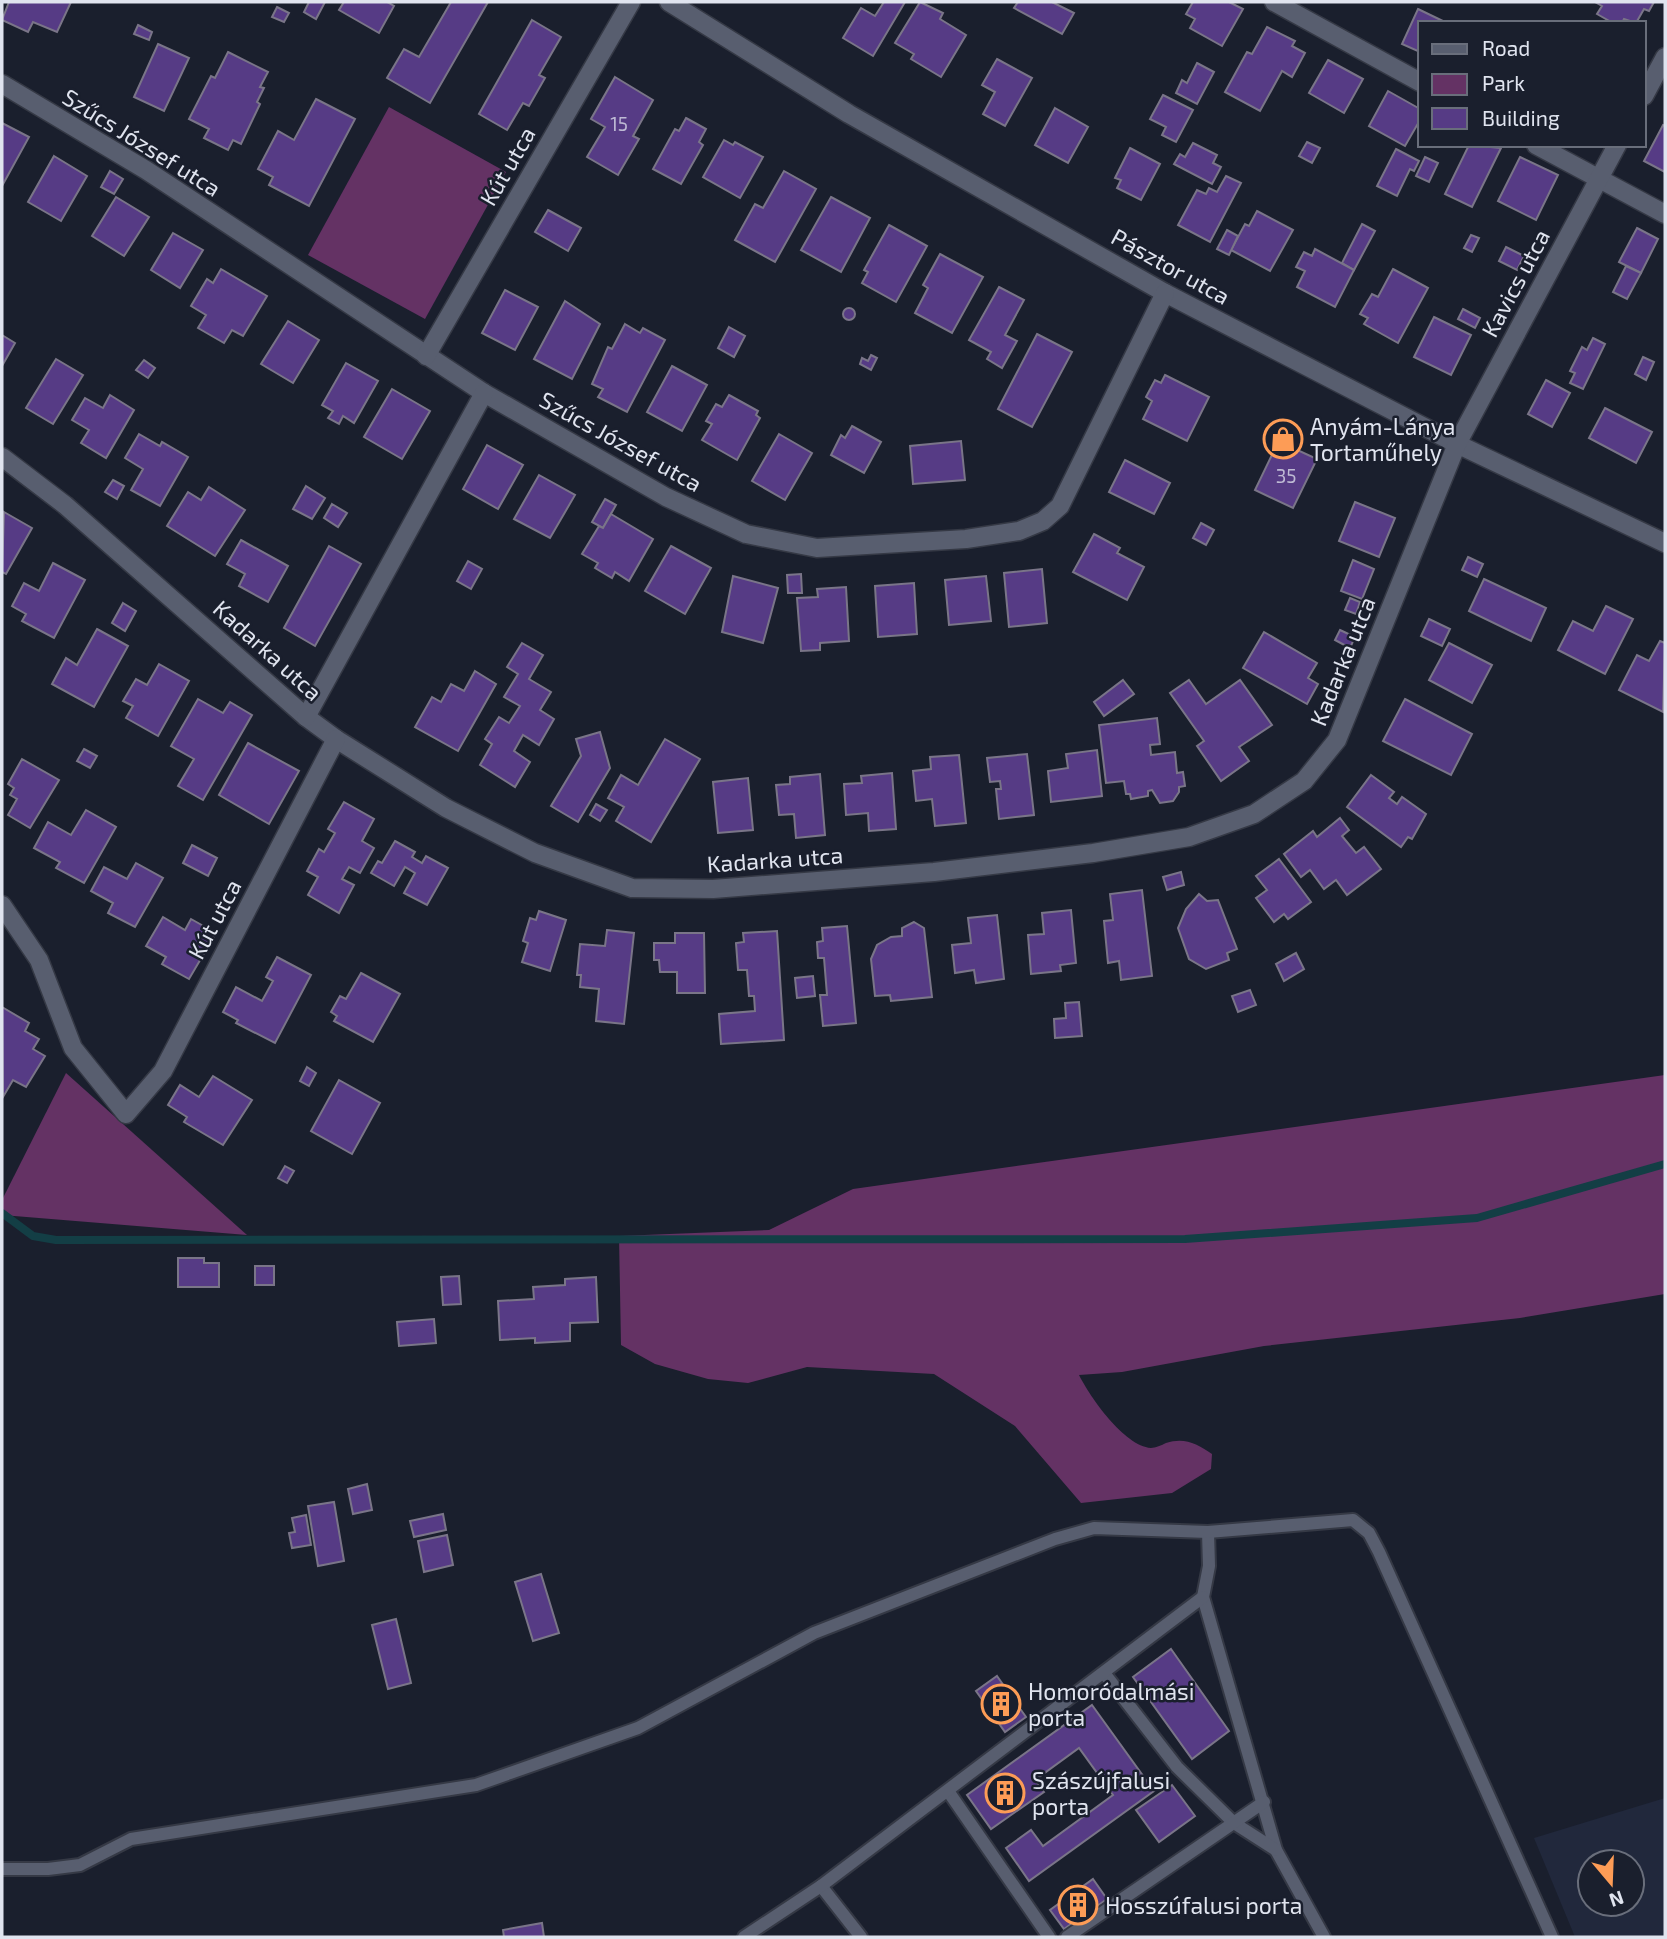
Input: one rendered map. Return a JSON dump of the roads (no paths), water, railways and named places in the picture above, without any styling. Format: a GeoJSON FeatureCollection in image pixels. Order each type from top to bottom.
{"type":"FeatureCollection","features":[{"type":"Feature","properties":{"kind":"street","name":"Kút utca"},"geometry":{"type":"LineString","coordinates":[[426,356],[631,2]]}},
{"type":"Feature","properties":{"kind":"street","name":"Pásztor utca"},"geometry":{"type":"LineString","coordinates":[[669,2],[849,114],[1165,293],[1457,444],[1665,543]]}},
{"type":"Feature","properties":{"kind":"street"},"geometry":{"type":"LineString","coordinates":[[1274,2],[1418,81]]}},
{"type":"Feature","properties":{"kind":"street"},"geometry":{"type":"LineString","coordinates":[[1646,92],[1665,58]]}},
{"type":"Feature","properties":{"kind":"street","name":"Szűcs József utca"},"geometry":{"type":"LineString","coordinates":[[2,84],[146,170],[484,393],[666,497],[746,534],[817,548],[966,539],[1020,531],[1043,521],[1060,506],[1165,293]]}},
{"type":"Feature","properties":{"kind":"street"},"geometry":{"type":"LineString","coordinates":[[1540,147],[1665,214]]}},
{"type":"Feature","properties":{"kind":"street","name":"Kavics utca"},"geometry":{"type":"LineString","coordinates":[[1457,444],[1616,147]]}},
{"type":"Feature","properties":{"kind":"street"},"geometry":{"type":"LineString","coordinates":[[306,717],[484,393]]}},
{"type":"Feature","properties":{"kind":"street","name":"Kadarka utca"},"geometry":{"type":"LineString","coordinates":[[2,457],[65,505],[306,717],[446,808],[535,853],[632,887],[713,889],[934,872],[1093,853],[1189,836],[1264,807],[1304,781],[1337,740],[1457,444]]}},
{"type":"Feature","properties":{"kind":"street","name":"Kút utca"},"geometry":{"type":"LineString","coordinates":[[2,905],[39,960],[73,1048],[126,1114],[163,1070],[336,739]]}},
{"type":"Feature","properties":{"kind":"lane"},"geometry":{"type":"LineString","coordinates":[[2,1869],[48,1869],[80,1865],[131,1839],[476,1786],[638,1728],[814,1633],[1055,1539],[1094,1528],[1208,1532],[1353,1520],[1369,1533],[1552,1937]]}},
{"type":"Feature","properties":{"kind":"lane"},"geometry":{"type":"LineString","coordinates":[[1208,1532],[1209,1566],[1203,1597],[1276,1850],[1324,1937]]}},
{"type":"Feature","properties":{"kind":"lane"},"geometry":{"type":"LineString","coordinates":[[744,1937],[821,1886],[1203,1597]]}},
{"type":"Feature","properties":{"kind":"lane"},"geometry":{"type":"LineString","coordinates":[[1104,1673],[1177,1767],[1234,1823],[1276,1850]]}},
{"type":"Feature","properties":{"kind":"lane"},"geometry":{"type":"LineString","coordinates":[[948,1791],[1049,1937]]}},
{"type":"Feature","properties":{"kind":"lane"},"geometry":{"type":"LineString","coordinates":[[1067,1937],[1264,1802]]}},
{"type":"Feature","properties":{"kind":"lane"},"geometry":{"type":"LineString","coordinates":[[821,1886],[861,1937]]}},
{"type":"Feature","properties":{"kind":"waterway"},"geometry":{"type":"LineString","coordinates":[[2,1213],[33,1236],[56,1240],[1185,1239],[1477,1218],[1665,1164]]}},
{"type":"Feature","properties":{"kind":"place","name":"Anyám-Lánya Tortaműhely"},"geometry":{"type":"Point","coordinates":[1283,439]}},
{"type":"Feature","properties":{"kind":"place","name":"Homoródalmási porta"},"geometry":{"type":"Point","coordinates":[1001,1704]}},
{"type":"Feature","properties":{"kind":"place","name":"Szászújfalusi porta"},"geometry":{"type":"Point","coordinates":[1005,1793]}},
{"type":"Feature","properties":{"kind":"place","name":"Hosszúfalusi porta"},"geometry":{"type":"Point","coordinates":[1078,1905]}}]}
